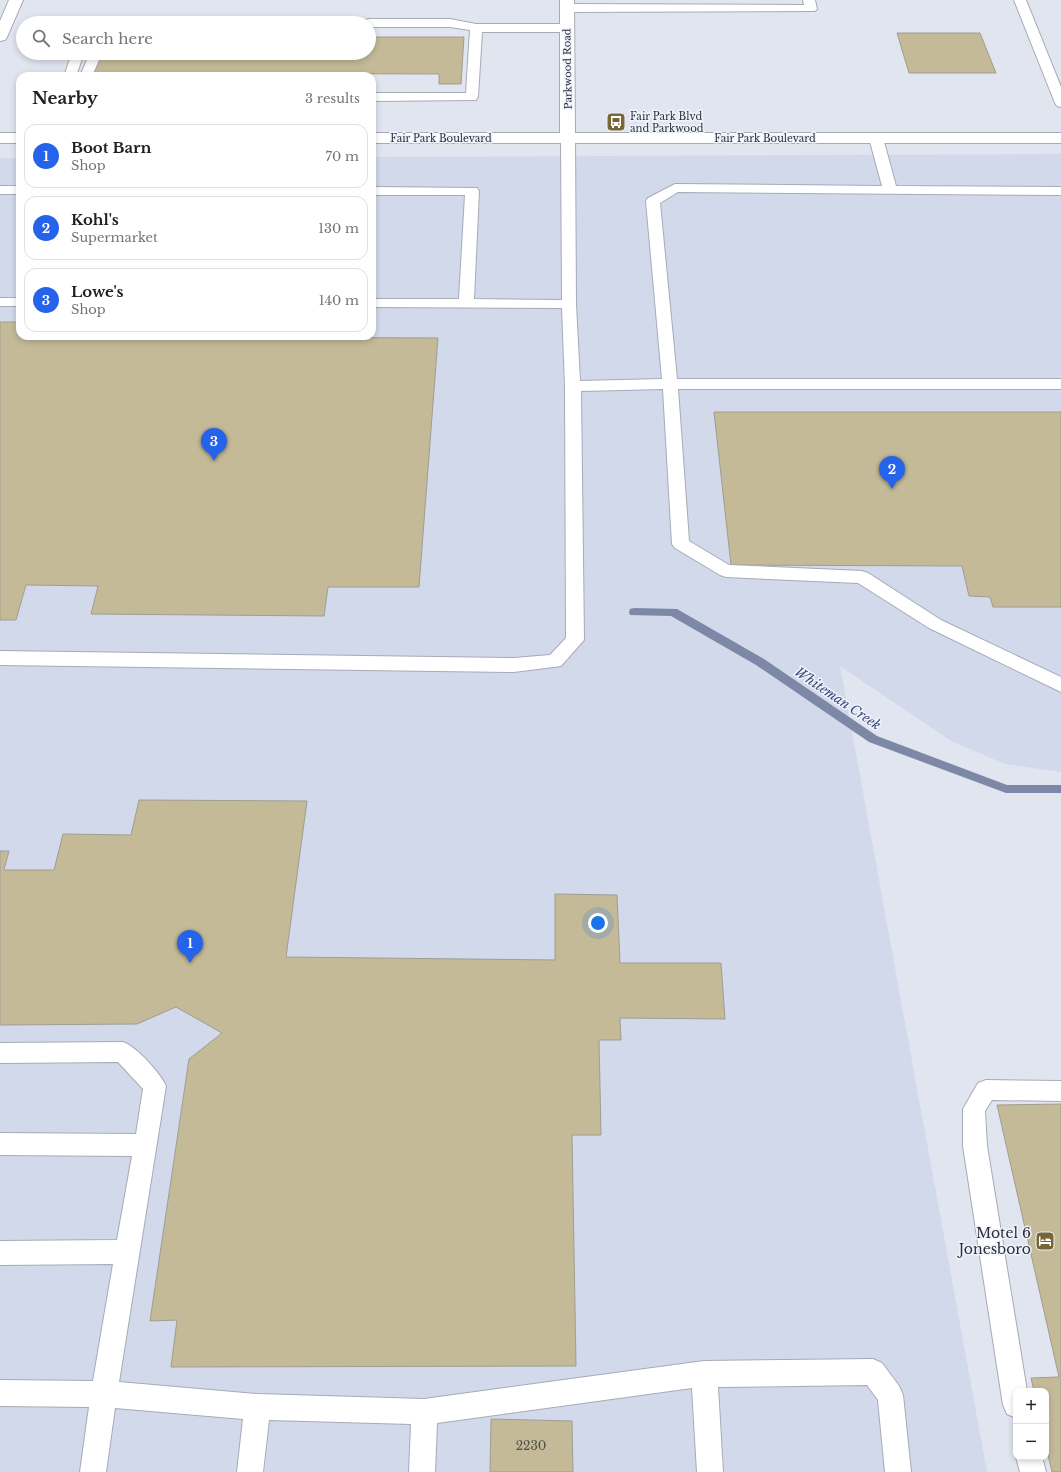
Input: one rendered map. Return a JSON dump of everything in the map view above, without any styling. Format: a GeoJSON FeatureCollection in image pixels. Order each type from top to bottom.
{"type":"FeatureCollection","features":[{"type":"Feature","properties":{"kind":"street"},"geometry":{"type":"LineString","coordinates":[[0,37],[16,0]]}},
{"type":"Feature","properties":{"kind":"street","name":"Parkwood Road"},"geometry":{"type":"LineString","coordinates":[[567,4],[568,138]]}},
{"type":"Feature","properties":{"kind":"street"},"geometry":{"type":"LineString","coordinates":[[0,138],[16,138]]}},
{"type":"Feature","properties":{"kind":"street","name":"Fair Park Boulevard"},"geometry":{"type":"LineString","coordinates":[[376,138],[1061,138]]}},
{"type":"Feature","properties":{"kind":"lane"},"geometry":{"type":"LineString","coordinates":[[567,4],[646,4],[811,9],[809,0]]}},
{"type":"Feature","properties":{"kind":"lane"},"geometry":{"type":"LineString","coordinates":[[1020,0],[1061,103]]}},
{"type":"Feature","properties":{"kind":"lane"},"geometry":{"type":"LineString","coordinates":[[376,23],[450,23],[476,28],[566,28]]}},
{"type":"Feature","properties":{"kind":"lane"},"geometry":{"type":"LineString","coordinates":[[376,97],[472,97],[476,28]]}},
{"type":"Feature","properties":{"kind":"lane"},"geometry":{"type":"LineString","coordinates":[[71,72],[76,60]]}},
{"type":"Feature","properties":{"kind":"lane"},"geometry":{"type":"LineString","coordinates":[[88,72],[93,60]]}},
{"type":"Feature","properties":{"kind":"lane"},"geometry":{"type":"LineString","coordinates":[[0,658],[514,665],[555,662],[575,640],[573,386],[569,304],[568,138]]}},
{"type":"Feature","properties":{"kind":"lane"},"geometry":{"type":"LineString","coordinates":[[876,138],[890,190]]}},
{"type":"Feature","properties":{"kind":"lane"},"geometry":{"type":"LineString","coordinates":[[1061,191],[675,188],[653,201],[670,384],[681,544],[726,571],[862,577],[935,624],[1061,685]]}},
{"type":"Feature","properties":{"kind":"lane"},"geometry":{"type":"LineString","coordinates":[[0,190],[16,190]]}},
{"type":"Feature","properties":{"kind":"lane"},"geometry":{"type":"LineString","coordinates":[[376,190],[472,191],[466,304]]}},
{"type":"Feature","properties":{"kind":"lane"},"geometry":{"type":"LineString","coordinates":[[0,302],[16,302]]}},
{"type":"Feature","properties":{"kind":"lane"},"geometry":{"type":"LineString","coordinates":[[376,304],[569,304]]}},
{"type":"Feature","properties":{"kind":"lane"},"geometry":{"type":"LineString","coordinates":[[573,386],[670,384],[1061,384]]}},
{"type":"Feature","properties":{"kind":"lane"},"geometry":{"type":"LineString","coordinates":[[0,1053],[123,1052],[155,1086],[104,1394],[93,1472]]}},
{"type":"Feature","properties":{"kind":"lane"},"geometry":{"type":"LineString","coordinates":[[1013,1388],[975,1146],[974,1109],[986,1090],[1061,1091]]}},
{"type":"Feature","properties":{"kind":"lane"},"geometry":{"type":"LineString","coordinates":[[0,1144],[146,1146]]}},
{"type":"Feature","properties":{"kind":"lane"},"geometry":{"type":"LineString","coordinates":[[0,1253],[127,1252]]}},
{"type":"Feature","properties":{"kind":"lane"},"geometry":{"type":"LineString","coordinates":[[0,1393],[104,1394],[257,1407],[424,1412],[704,1374],[873,1372],[890,1395],[898,1472]]}},
{"type":"Feature","properties":{"kind":"lane"},"geometry":{"type":"LineString","coordinates":[[704,1374],[710,1472]]}},
{"type":"Feature","properties":{"kind":"lane"},"geometry":{"type":"LineString","coordinates":[[250,1472],[257,1407]]}},
{"type":"Feature","properties":{"kind":"lane"},"geometry":{"type":"LineString","coordinates":[[422,1472],[424,1412]]}},
{"type":"Feature","properties":{"kind":"lane"},"geometry":{"type":"LineString","coordinates":[[1030,1460],[1033,1472]]}},
{"type":"Feature","properties":{"kind":"shaded area"},"geometry":{"type":"Polygon","coordinates":[[[1061,154],[1061,772],[1005,764],[951,741],[840,666],[987,1472],[0,1472],[0,158],[16,158],[16,340],[376,340],[376,157],[1061,154]]]}},
{"type":"Feature","properties":{"kind":"building"},"geometry":{"type":"Polygon","coordinates":[[[897,33],[980,33],[996,73],[909,73],[897,33]]]}},
{"type":"Feature","properties":{"kind":"building"},"geometry":{"type":"Polygon","coordinates":[[[376,37],[464,37],[461,84],[439,84],[439,74],[376,74],[376,72],[94,72],[99,60],[376,60],[376,37]]]}},
{"type":"Feature","properties":{"kind":"building"},"geometry":{"type":"Polygon","coordinates":[[[0,322],[16,322],[16,340],[376,340],[376,338],[438,338],[419,587],[328,587],[324,616],[91,614],[98,586],[26,585],[16,620],[0,620],[0,322]]]}},
{"type":"Feature","properties":{"kind":"building"},"geometry":{"type":"Polygon","coordinates":[[[714,412],[1061,412],[1061,607],[993,607],[990,597],[969,596],[962,566],[731,565],[714,412]]]}},
{"type":"Feature","properties":{"kind":"building"},"geometry":{"type":"Polygon","coordinates":[[[139,800],[307,801],[286,957],[555,960],[555,894],[617,895],[620,963],[721,963],[725,1019],[620,1018],[621,1040],[599,1040],[601,1135],[572,1135],[576,1366],[171,1367],[177,1320],[150,1321],[189,1059],[222,1033],[176,1007],[137,1024],[0,1025],[0,851],[9,851],[4,870],[54,870],[63,834],[131,835],[139,800]]]}},
{"type":"Feature","properties":{"kind":"building","name":"Motel 6 Jonesboro"},"geometry":{"type":"Polygon","coordinates":[[[1061,1104],[1061,1472],[1052,1472],[1049,1459],[1049,1388],[1033,1388],[1031,1378],[1059,1377],[997,1105],[1061,1104]]]}},
{"type":"Feature","properties":{"kind":"building"},"geometry":{"type":"Polygon","coordinates":[[[491,1419],[572,1421],[573,1472],[490,1472],[491,1419]]]}},
{"type":"Feature","properties":{"kind":"waterway","name":"Whiteman Creek"},"geometry":{"type":"LineString","coordinates":[[634,612],[673,612],[760,662],[873,739],[1006,789],[1061,789]]}},
{"type":"Feature","properties":{"kind":"place","name":"Fair Park Blvd and Parkwood"},"geometry":{"type":"Point","coordinates":[616,122]}},
{"type":"Feature","properties":{"kind":"place","name":"Lowe's"},"geometry":{"type":"Point","coordinates":[214,461]}},
{"type":"Feature","properties":{"kind":"place","name":"Kohl's"},"geometry":{"type":"Point","coordinates":[892,489]}},
{"type":"Feature","properties":{"kind":"place","name":"Boot Barn"},"geometry":{"type":"Point","coordinates":[190,963]}},
{"type":"Feature","properties":{"kind":"place","name":"Motel 6 Jonesboro"},"geometry":{"type":"Point","coordinates":[1045,1241]}}]}
